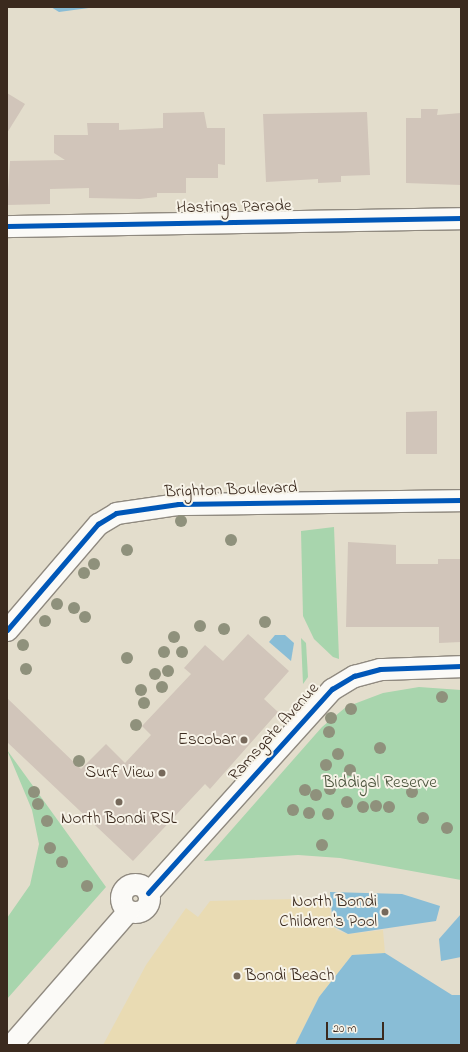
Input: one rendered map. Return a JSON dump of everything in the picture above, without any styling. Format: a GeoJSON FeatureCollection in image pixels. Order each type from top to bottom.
{"type":"FeatureCollection","features":[{"type":"Feature","properties":{"kind":"street","name":"Hastings Parade"},"geometry":{"type":"LineString","coordinates":[[7,226],[461,218]]}},
{"type":"Feature","properties":{"kind":"street","name":"Brighton Boulevard"},"geometry":{"type":"LineString","coordinates":[[7,630],[98,524],[116,513],[178,504],[461,500]]}},
{"type":"Feature","properties":{"kind":"street","name":"Ramsgate Avenue"},"geometry":{"type":"LineString","coordinates":[[12,1045],[128,911],[121,902],[126,887],[139,885],[148,893],[332,689],[354,676],[380,669],[461,666]]}},
{"type":"Feature","properties":{"kind":"green space"},"geometry":{"type":"Polygon","coordinates":[[[334,527],[339,659],[333,657],[314,639],[303,616],[301,531],[334,527]]]}},
{"type":"Feature","properties":{"kind":"green space"},"geometry":{"type":"Polygon","coordinates":[[[301,638],[306,643],[308,677],[303,684],[301,638]]]}},
{"type":"Feature","properties":{"kind":"green space","name":"Biddigal Reserve"},"geometry":{"type":"Polygon","coordinates":[[[419,687],[461,690],[461,880],[340,858],[298,855],[204,861],[322,727],[346,707],[383,693],[419,687]]]}},
{"type":"Feature","properties":{"kind":"green space"},"geometry":{"type":"Polygon","coordinates":[[[7,750],[106,887],[7,999],[7,918],[30,885],[39,844],[32,810],[7,750]]]}},
{"type":"Feature","properties":{"kind":"sand","name":"Bondi Beach"},"geometry":{"type":"Polygon","coordinates":[[[330,898],[331,920],[336,930],[348,934],[383,930],[385,953],[352,955],[319,997],[295,1045],[103,1045],[146,965],[186,908],[198,917],[210,901],[330,898]]]}},
{"type":"Feature","properties":{"kind":"water"},"geometry":{"type":"Polygon","coordinates":[[[51,7],[96,7],[59,12],[51,7]]]}},
{"type":"Feature","properties":{"kind":"water"},"geometry":{"type":"Polygon","coordinates":[[[275,635],[285,635],[294,643],[291,661],[269,642],[275,635]]]}},
{"type":"Feature","properties":{"kind":"water","name":"North Bondi Children's Pool"},"geometry":{"type":"Polygon","coordinates":[[[330,892],[402,894],[440,906],[436,921],[348,934],[333,926],[330,892]]]}},
{"type":"Feature","properties":{"kind":"water"},"geometry":{"type":"Polygon","coordinates":[[[461,914],[461,957],[441,961],[439,939],[461,914]]]}},
{"type":"Feature","properties":{"kind":"water"},"geometry":{"type":"Polygon","coordinates":[[[385,953],[452,995],[461,995],[461,1045],[295,1045],[319,997],[352,955],[385,953]]]}},
{"type":"Feature","properties":{"kind":"building"},"geometry":{"type":"Polygon","coordinates":[[[7,93],[25,104],[7,133],[7,93]]]}},
{"type":"Feature","properties":{"kind":"building"},"geometry":{"type":"Polygon","coordinates":[[[421,109],[438,109],[437,115],[461,113],[461,185],[406,183],[406,118],[421,118],[421,109]]]}},
{"type":"Feature","properties":{"kind":"building"},"geometry":{"type":"Polygon","coordinates":[[[204,112],[207,128],[225,128],[225,165],[218,164],[218,178],[186,178],[186,193],[157,193],[157,197],[140,199],[89,198],[89,188],[50,189],[50,204],[7,205],[10,161],[65,160],[54,153],[54,135],[88,135],[87,123],[119,123],[119,130],[163,128],[163,113],[204,112]]]}},
{"type":"Feature","properties":{"kind":"building"},"geometry":{"type":"Polygon","coordinates":[[[367,112],[370,175],[341,176],[341,182],[318,183],[318,179],[266,182],[263,114],[367,112]]]}},
{"type":"Feature","properties":{"kind":"building"},"geometry":{"type":"Polygon","coordinates":[[[437,411],[437,454],[406,454],[406,412],[437,411]]]}},
{"type":"Feature","properties":{"kind":"building"},"geometry":{"type":"Polygon","coordinates":[[[348,542],[396,545],[396,564],[438,564],[438,559],[461,559],[461,642],[439,643],[439,627],[346,627],[348,542]]]}},
{"type":"Feature","properties":{"kind":"building"},"geometry":{"type":"Polygon","coordinates":[[[248,634],[289,671],[264,699],[278,712],[210,789],[205,784],[133,861],[7,742],[7,698],[81,769],[106,744],[125,763],[151,735],[142,726],[191,674],[184,668],[205,645],[223,661],[248,634]]]}},
{"type":"Feature","properties":{"kind":"cycle path"},"geometry":{"type":"LineString","coordinates":[[7,226],[461,218]]}},
{"type":"Feature","properties":{"kind":"cycle path"},"geometry":{"type":"LineString","coordinates":[[7,630],[98,524],[116,513],[178,504],[461,500]]}},
{"type":"Feature","properties":{"kind":"cycle path"},"geometry":{"type":"LineString","coordinates":[[148,893],[332,689],[354,676],[380,669],[461,666]]}},
{"type":"Feature","properties":{"kind":"place","name":"Escobar"},"geometry":{"type":"Point","coordinates":[244,740]}},
{"type":"Feature","properties":{"kind":"place","name":"Surf View"},"geometry":{"type":"Point","coordinates":[162,773]}},
{"type":"Feature","properties":{"kind":"place","name":"North Bondi RSL"},"geometry":{"type":"Point","coordinates":[119,802]}},
{"type":"Feature","properties":{"kind":"place","name":"North Bondi Children's Pool"},"geometry":{"type":"Point","coordinates":[385,912]}},
{"type":"Feature","properties":{"kind":"place","name":"Bondi Beach"},"geometry":{"type":"Point","coordinates":[237,976]}}]}
